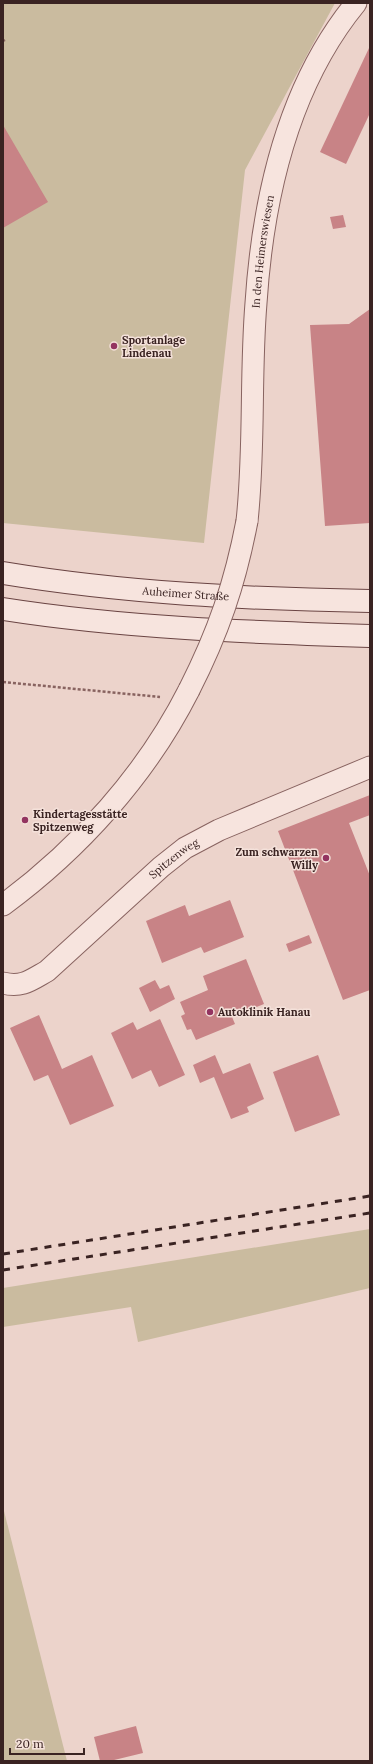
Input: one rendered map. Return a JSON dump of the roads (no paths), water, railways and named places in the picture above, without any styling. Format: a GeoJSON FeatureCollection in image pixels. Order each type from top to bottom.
{"type":"FeatureCollection","features":[{"type":"Feature","properties":{"kind":"main road","name":"Auheimer Straße"},"geometry":{"type":"LineString","coordinates":[[3,573],[44,580],[260,599],[370,601]]}},
{"type":"Feature","properties":{"kind":"main road"},"geometry":{"type":"LineString","coordinates":[[3,609],[44,616],[132,624],[252,632],[370,636]]}},
{"type":"Feature","properties":{"kind":"street","name":"In den Heimerswiesen"},"geometry":{"type":"LineString","coordinates":[[3,905],[26,888],[94,825],[154,750],[187,695],[207,652],[227,601],[235,575],[247,521],[251,482],[256,304],[266,211],[277,162],[308,81],[329,40],[356,3]]}},
{"type":"Feature","properties":{"kind":"street","name":"Spitzenweg"},"geometry":{"type":"LineString","coordinates":[[3,984],[14,986],[28,982],[47,971],[161,867],[185,848],[219,830],[370,767]]}},
{"type":"Feature","properties":{"kind":"railway"},"geometry":{"type":"LineString","coordinates":[[3,1254],[370,1196]]}},
{"type":"Feature","properties":{"kind":"railway"},"geometry":{"type":"LineString","coordinates":[[3,1270],[370,1213]]}},
{"type":"Feature","properties":{"kind":"place","name":"Sportanlage Lindenau"},"geometry":{"type":"Point","coordinates":[114,346]}},
{"type":"Feature","properties":{"kind":"place","name":"Kindertagesstätte Spitzenweg"},"geometry":{"type":"Point","coordinates":[25,820]}},
{"type":"Feature","properties":{"kind":"place","name":"Zum schwarzen Willy"},"geometry":{"type":"Point","coordinates":[326,858]}},
{"type":"Feature","properties":{"kind":"place","name":"Autoklinik Hanau"},"geometry":{"type":"Point","coordinates":[210,1012]}}]}
